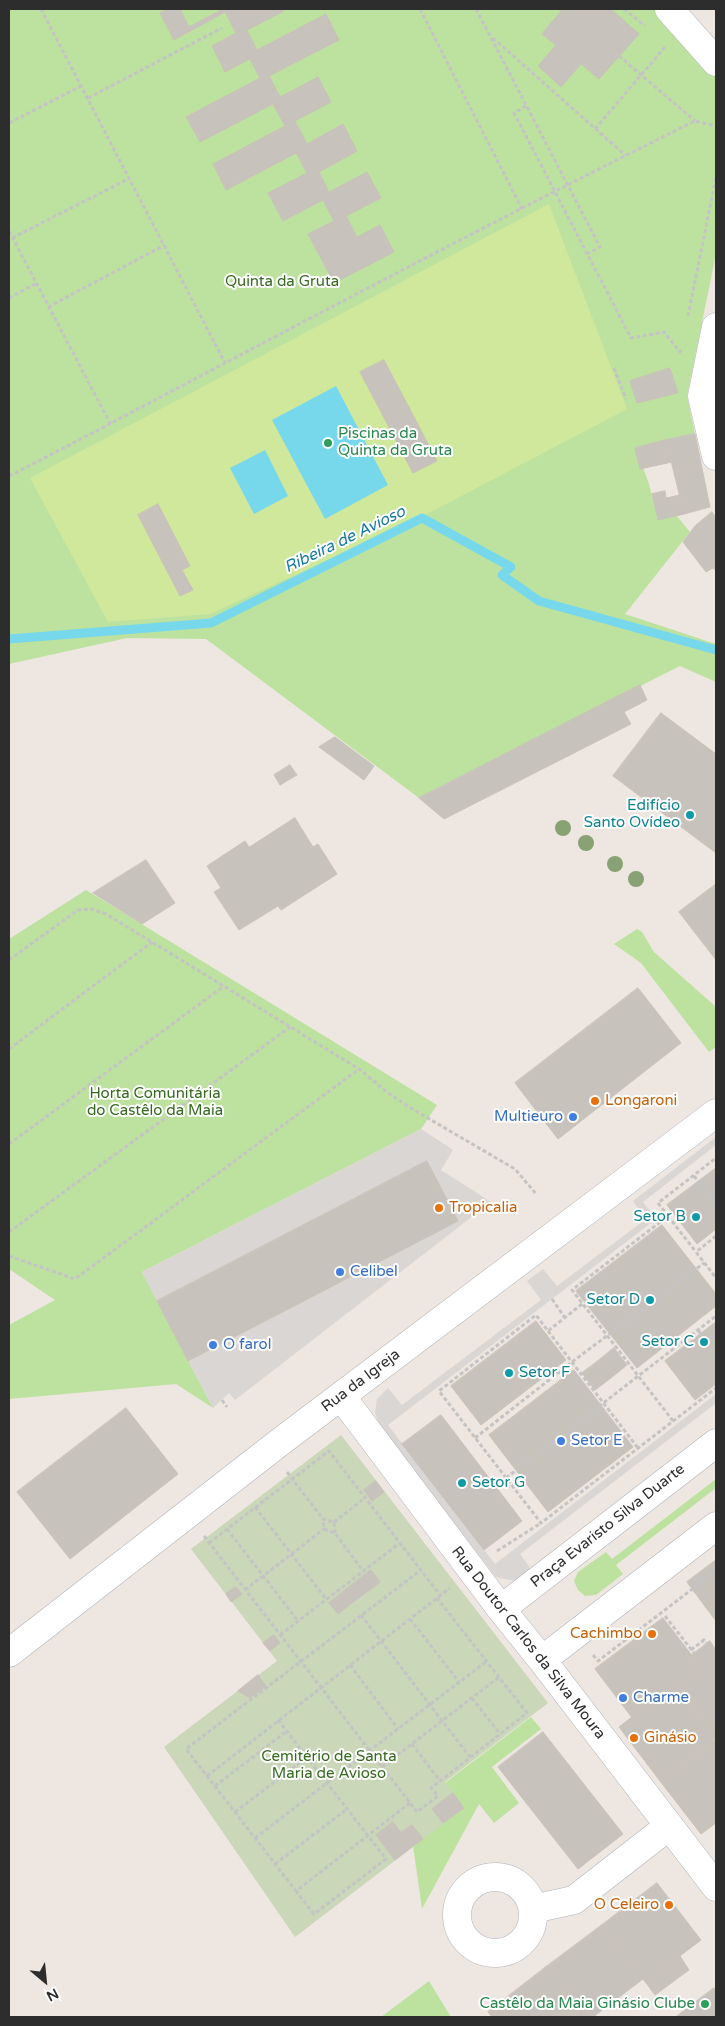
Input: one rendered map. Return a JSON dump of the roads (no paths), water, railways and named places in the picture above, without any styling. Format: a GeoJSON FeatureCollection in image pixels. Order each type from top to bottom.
{"type":"FeatureCollection","features":[{"type":"Feature","properties":{"kind":"street"},"geometry":{"type":"LineString","coordinates":[[669,9],[716,62]]}},
{"type":"Feature","properties":{"kind":"street"},"geometry":{"type":"LineString","coordinates":[[716,327],[702,396],[716,456]]}},
{"type":"Feature","properties":{"kind":"street","name":"Rua da Igreja"},"geometry":{"type":"LineString","coordinates":[[9,1653],[341,1396],[716,1113]]}},
{"type":"Feature","properties":{"kind":"street","name":"Rua Doutor Carlos da Silva Moura"},"geometry":{"type":"LineString","coordinates":[[341,1396],[501,1609],[669,1826],[714,1880]]}},
{"type":"Feature","properties":{"kind":"street","name":"Praça Evaristo Silva Duarte"},"geometry":{"type":"LineString","coordinates":[[501,1609],[716,1443]]}},
{"type":"Feature","properties":{"kind":"street"},"geometry":{"type":"LineString","coordinates":[[542,1660],[716,1526]]}},
{"type":"Feature","properties":{"kind":"street"},"geometry":{"type":"LineString","coordinates":[[533,1909],[574,1900],[669,1826]]}},
{"type":"Feature","properties":{"kind":"water"},"geometry":{"type":"Polygon","coordinates":[[[336,386],[388,485],[325,519],[272,420],[336,386]]]}},
{"type":"Feature","properties":{"kind":"water"},"geometry":{"type":"Polygon","coordinates":[[[265,450],[288,496],[254,514],[230,468],[265,450]]]}},
{"type":"Feature","properties":{"kind":"waterway","name":"Ribeira de Avioso"},"geometry":{"type":"LineString","coordinates":[[9,639],[211,623],[422,518],[511,567],[502,575],[539,601],[716,650]]}},
{"type":"Feature","properties":{"kind":"place","name":"Piscinas da Quinta da Gruta"},"geometry":{"type":"Point","coordinates":[328,443]}},
{"type":"Feature","properties":{"kind":"place","name":"Edifício Santo Ovídeo"},"geometry":{"type":"Point","coordinates":[690,815]}},
{"type":"Feature","properties":{"kind":"place","name":"Longaroni"},"geometry":{"type":"Point","coordinates":[595,1101]}},
{"type":"Feature","properties":{"kind":"place","name":"Multieuro"},"geometry":{"type":"Point","coordinates":[573,1117]}},
{"type":"Feature","properties":{"kind":"place","name":"Tropicalia"},"geometry":{"type":"Point","coordinates":[439,1208]}},
{"type":"Feature","properties":{"kind":"place","name":"Setor B"},"geometry":{"type":"Point","coordinates":[696,1217]}},
{"type":"Feature","properties":{"kind":"place","name":"Celibel"},"geometry":{"type":"Point","coordinates":[340,1272]}},
{"type":"Feature","properties":{"kind":"place","name":"Setor D"},"geometry":{"type":"Point","coordinates":[650,1300]}},
{"type":"Feature","properties":{"kind":"place","name":"Setor C"},"geometry":{"type":"Point","coordinates":[704,1342]}},
{"type":"Feature","properties":{"kind":"place","name":"O farol"},"geometry":{"type":"Point","coordinates":[213,1345]}},
{"type":"Feature","properties":{"kind":"place","name":"Setor F"},"geometry":{"type":"Point","coordinates":[509,1373]}},
{"type":"Feature","properties":{"kind":"place","name":"Setor E"},"geometry":{"type":"Point","coordinates":[561,1441]}},
{"type":"Feature","properties":{"kind":"place","name":"Setor G"},"geometry":{"type":"Point","coordinates":[462,1483]}},
{"type":"Feature","properties":{"kind":"place","name":"Cachimbo"},"geometry":{"type":"Point","coordinates":[652,1634]}},
{"type":"Feature","properties":{"kind":"place","name":"Charme"},"geometry":{"type":"Point","coordinates":[623,1698]}},
{"type":"Feature","properties":{"kind":"place","name":"Ginásio"},"geometry":{"type":"Point","coordinates":[634,1738]}},
{"type":"Feature","properties":{"kind":"place","name":"O Celeiro"},"geometry":{"type":"Point","coordinates":[669,1905]}},
{"type":"Feature","properties":{"kind":"place","name":"Castêlo da Maia Ginásio Clube"},"geometry":{"type":"Point","coordinates":[705,2004]}},
{"type":"Feature","properties":{"kind":"park label","name":"Quinta da Gruta"},"geometry":{"type":"Point","coordinates":[282,282]}},
{"type":"Feature","properties":{"kind":"park label","name":"Horta Comunitária do Castêlo da Maia"},"geometry":{"type":"Point","coordinates":[155,1102]}},
{"type":"Feature","properties":{"kind":"park label","name":"Cemitério de Santa Maria de Avioso"},"geometry":{"type":"Point","coordinates":[329,1766]}}]}
